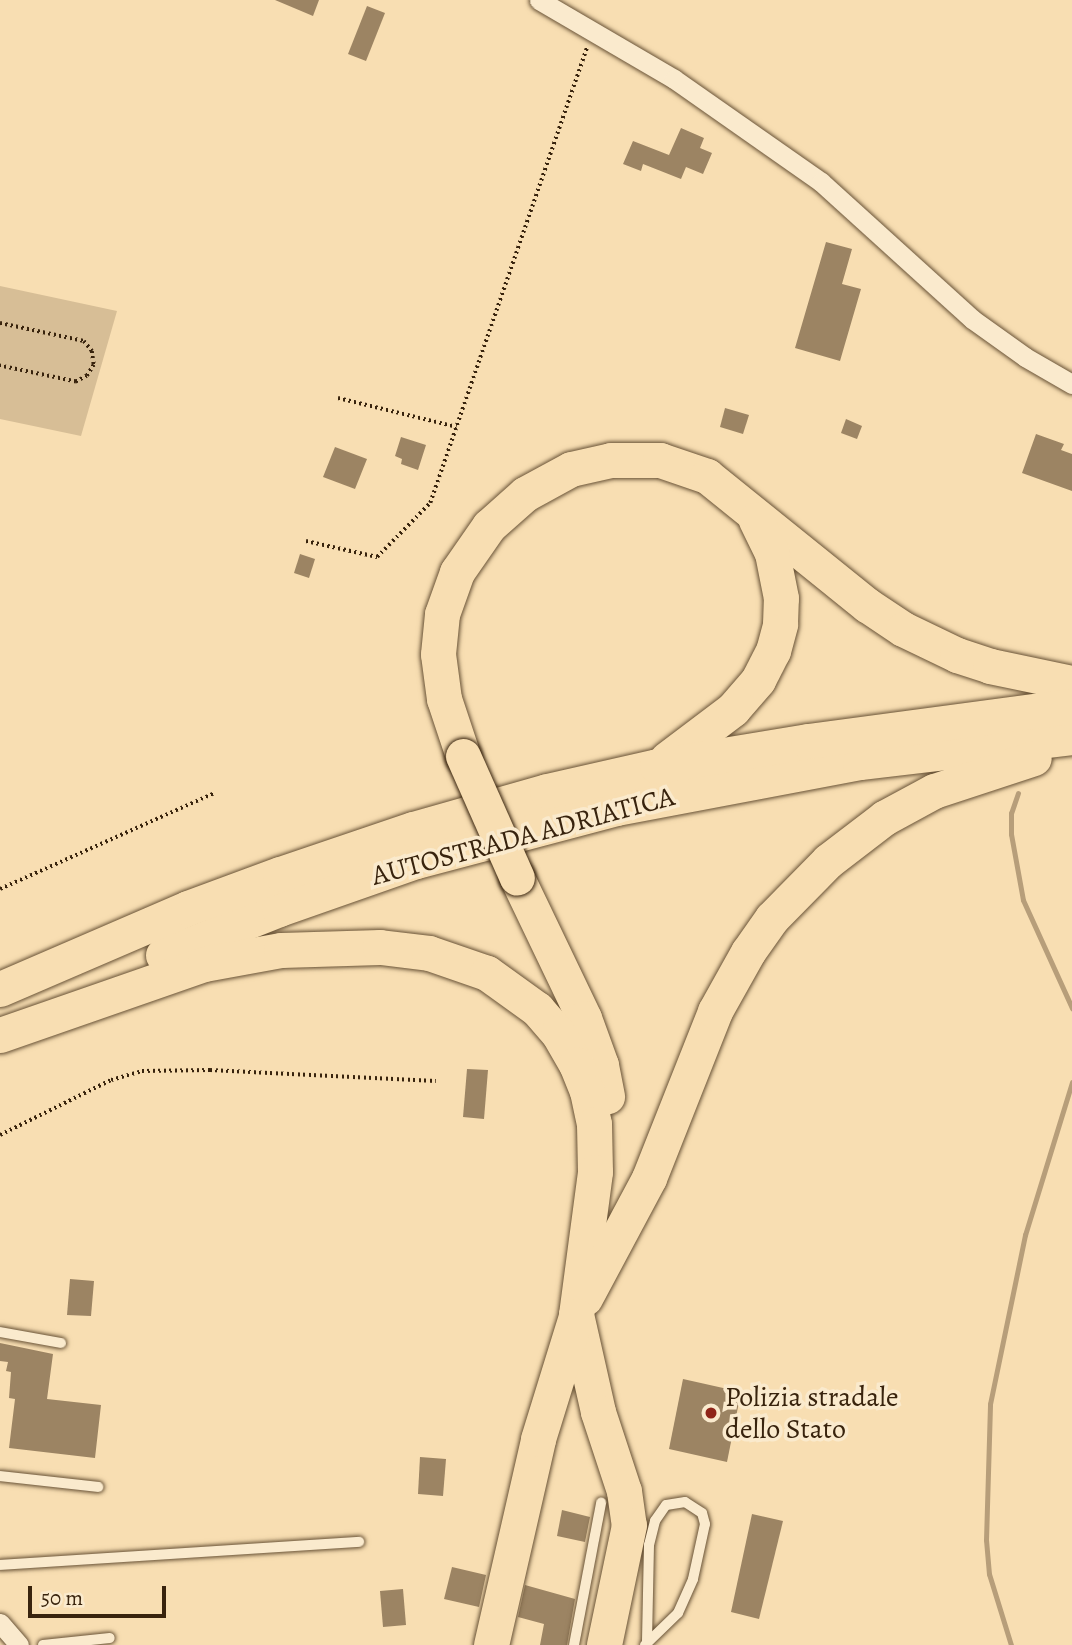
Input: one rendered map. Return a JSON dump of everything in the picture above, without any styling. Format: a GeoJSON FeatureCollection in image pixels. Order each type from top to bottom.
{"type":"FeatureCollection","features":[{"type":"Feature","properties":{"kind":"highway"},"geometry":{"type":"LineString","coordinates":[[491,1645],[538,1439],[576,1314],[606,1177],[610,1142],[607,1095],[601,1065],[584,1018],[517,878],[463,756],[440,681],[442,614],[452,582],[468,553],[507,509],[545,481],[578,466],[611,460],[670,462],[707,476],[867,605],[916,636],[990,666],[1072,682]]}},
{"type":"Feature","properties":{"kind":"highway"},"geometry":{"type":"LineString","coordinates":[[657,766],[733,709],[758,680],[773,651],[780,624],[780,589],[772,553],[755,517]]}},
{"type":"Feature","properties":{"kind":"highway","name":"AUTOSTRADA ADRIATICA"},"geometry":{"type":"LineString","coordinates":[[0,989],[188,908],[326,857],[498,804],[657,766],[869,731],[1072,706]]}},
{"type":"Feature","properties":{"kind":"highway","name":"AUTOSTRADA ADRIATICA"},"geometry":{"type":"LineString","coordinates":[[0,1028],[122,972],[279,909],[482,842],[639,803],[780,775],[908,755],[1072,737]]}},
{"type":"Feature","properties":{"kind":"highway"},"geometry":{"type":"LineString","coordinates":[[576,1314],[649,1178],[721,998],[757,939],[784,904],[839,851],[911,802],[963,779],[1072,747]]}},
{"type":"Feature","properties":{"kind":"highway"},"geometry":{"type":"LineString","coordinates":[[0,1035],[163,976],[217,960],[260,952],[391,948],[440,956],[487,973],[528,1001],[552,1025],[567,1047],[587,1091],[594,1124],[596,1162],[576,1314],[598,1412],[621,1479],[628,1515],[627,1545],[604,1645]]}},
{"type":"Feature","properties":{"kind":"street"},"geometry":{"type":"LineString","coordinates":[[539,0],[674,79],[821,182],[972,319],[1024,356],[1072,384]]}},
{"type":"Feature","properties":{"kind":"street"},"geometry":{"type":"LineString","coordinates":[[0,1623],[19,1645]]}},
{"type":"Feature","properties":{"kind":"lane"},"geometry":{"type":"LineString","coordinates":[[0,1332],[61,1343]]}},
{"type":"Feature","properties":{"kind":"lane"},"geometry":{"type":"LineString","coordinates":[[0,1475],[98,1487]]}},
{"type":"Feature","properties":{"kind":"lane"},"geometry":{"type":"LineString","coordinates":[[685,1502],[702,1513],[705,1524],[693,1579],[678,1613],[646,1644],[649,1545],[655,1521],[666,1505],[685,1502]]}},
{"type":"Feature","properties":{"kind":"lane"},"geometry":{"type":"LineString","coordinates":[[574,1645],[601,1503]]}},
{"type":"Feature","properties":{"kind":"lane"},"geometry":{"type":"LineString","coordinates":[[0,1565],[359,1542]]}},
{"type":"Feature","properties":{"kind":"lane"},"geometry":{"type":"LineString","coordinates":[[43,1645],[110,1638]]}},
{"type":"Feature","properties":{"kind":"path"},"geometry":{"type":"LineString","coordinates":[[306,541],[377,557],[430,503],[592,31]]}},
{"type":"Feature","properties":{"kind":"path"},"geometry":{"type":"LineString","coordinates":[[0,323],[84,341],[92,351],[94,365],[87,376],[75,382],[0,366]]}},
{"type":"Feature","properties":{"kind":"path"},"geometry":{"type":"LineString","coordinates":[[338,398],[457,427]]}},
{"type":"Feature","properties":{"kind":"path"},"geometry":{"type":"LineString","coordinates":[[0,889],[215,793]]}},
{"type":"Feature","properties":{"kind":"path"},"geometry":{"type":"LineString","coordinates":[[0,1135],[111,1080],[142,1072],[210,1070],[436,1081]]}},
{"type":"Feature","properties":{"kind":"shaded area"},"geometry":{"type":"Polygon","coordinates":[[[0,286],[117,311],[81,436],[0,419],[0,286]]]}},
{"type":"Feature","properties":{"kind":"building"},"geometry":{"type":"Polygon","coordinates":[[[275,0],[319,0],[313,16],[275,0]]]}},
{"type":"Feature","properties":{"kind":"building"},"geometry":{"type":"Polygon","coordinates":[[[367,6],[385,13],[366,61],[348,54],[367,6]]]}},
{"type":"Feature","properties":{"kind":"building"},"geometry":{"type":"Polygon","coordinates":[[[681,128],[704,138],[700,148],[712,153],[703,174],[686,167],[681,179],[643,164],[641,171],[623,164],[633,141],[669,155],[681,128]]]}},
{"type":"Feature","properties":{"kind":"building"},"geometry":{"type":"Polygon","coordinates":[[[826,242],[852,249],[842,284],[861,289],[840,361],[795,348],[826,242]]]}},
{"type":"Feature","properties":{"kind":"building"},"geometry":{"type":"Polygon","coordinates":[[[725,408],[749,415],[743,434],[720,427],[725,408]]]}},
{"type":"Feature","properties":{"kind":"building"},"geometry":{"type":"Polygon","coordinates":[[[846,419],[862,426],[857,439],[841,433],[846,419]]]}},
{"type":"Feature","properties":{"kind":"building"},"geometry":{"type":"Polygon","coordinates":[[[1036,434],[1064,444],[1061,450],[1072,454],[1072,491],[1022,473],[1036,434]]]}},
{"type":"Feature","properties":{"kind":"building"},"geometry":{"type":"Polygon","coordinates":[[[401,437],[426,445],[418,470],[401,464],[402,459],[395,456],[401,437]]]}},
{"type":"Feature","properties":{"kind":"building"},"geometry":{"type":"Polygon","coordinates":[[[335,447],[367,459],[355,489],[323,477],[335,447]]]}},
{"type":"Feature","properties":{"kind":"building"},"geometry":{"type":"Polygon","coordinates":[[[300,554],[315,559],[309,578],[294,573],[300,554]]]}},
{"type":"Feature","properties":{"kind":"building"},"geometry":{"type":"Polygon","coordinates":[[[467,1069],[488,1070],[484,1119],[463,1117],[467,1069]]]}},
{"type":"Feature","properties":{"kind":"building"},"geometry":{"type":"Polygon","coordinates":[[[70,1279],[94,1281],[91,1316],[67,1315],[70,1279]]]}},
{"type":"Feature","properties":{"kind":"building"},"geometry":{"type":"Polygon","coordinates":[[[0,1343],[53,1354],[47,1399],[101,1405],[95,1458],[9,1448],[15,1399],[9,1398],[11,1372],[6,1371],[8,1362],[0,1361],[0,1343]]]}},
{"type":"Feature","properties":{"kind":"building"},"geometry":{"type":"Polygon","coordinates":[[[683,1379],[741,1392],[727,1462],[669,1449],[683,1379]]]}},
{"type":"Feature","properties":{"kind":"building"},"geometry":{"type":"Polygon","coordinates":[[[420,1457],[446,1459],[443,1496],[418,1494],[420,1457]]]}},
{"type":"Feature","properties":{"kind":"building"},"geometry":{"type":"Polygon","coordinates":[[[562,1510],[590,1517],[585,1542],[557,1536],[562,1510]]]}},
{"type":"Feature","properties":{"kind":"building"},"geometry":{"type":"Polygon","coordinates":[[[752,1514],[783,1521],[759,1619],[731,1612],[752,1514]]]}},
{"type":"Feature","properties":{"kind":"building"},"geometry":{"type":"Polygon","coordinates":[[[452,1567],[486,1575],[479,1607],[444,1599],[452,1567]]]}},
{"type":"Feature","properties":{"kind":"building"},"geometry":{"type":"Polygon","coordinates":[[[525,1585],[575,1599],[567,1645],[540,1645],[544,1624],[518,1617],[525,1585]]]}},
{"type":"Feature","properties":{"kind":"building"},"geometry":{"type":"Polygon","coordinates":[[[403,1589],[406,1625],[383,1627],[380,1591],[403,1589]]]}},
{"type":"Feature","properties":{"kind":"waterway"},"geometry":{"type":"LineString","coordinates":[[1018,793],[1011,813],[1011,834],[1023,900],[1072,1008]]}},
{"type":"Feature","properties":{"kind":"waterway"},"geometry":{"type":"LineString","coordinates":[[1011,1645],[989,1574],[986,1540],[990,1404],[1025,1235],[1072,1082]]}},
{"type":"Feature","properties":{"kind":"place","name":"Polizia stradale dello Stato"},"geometry":{"type":"Point","coordinates":[711,1413]}}]}
